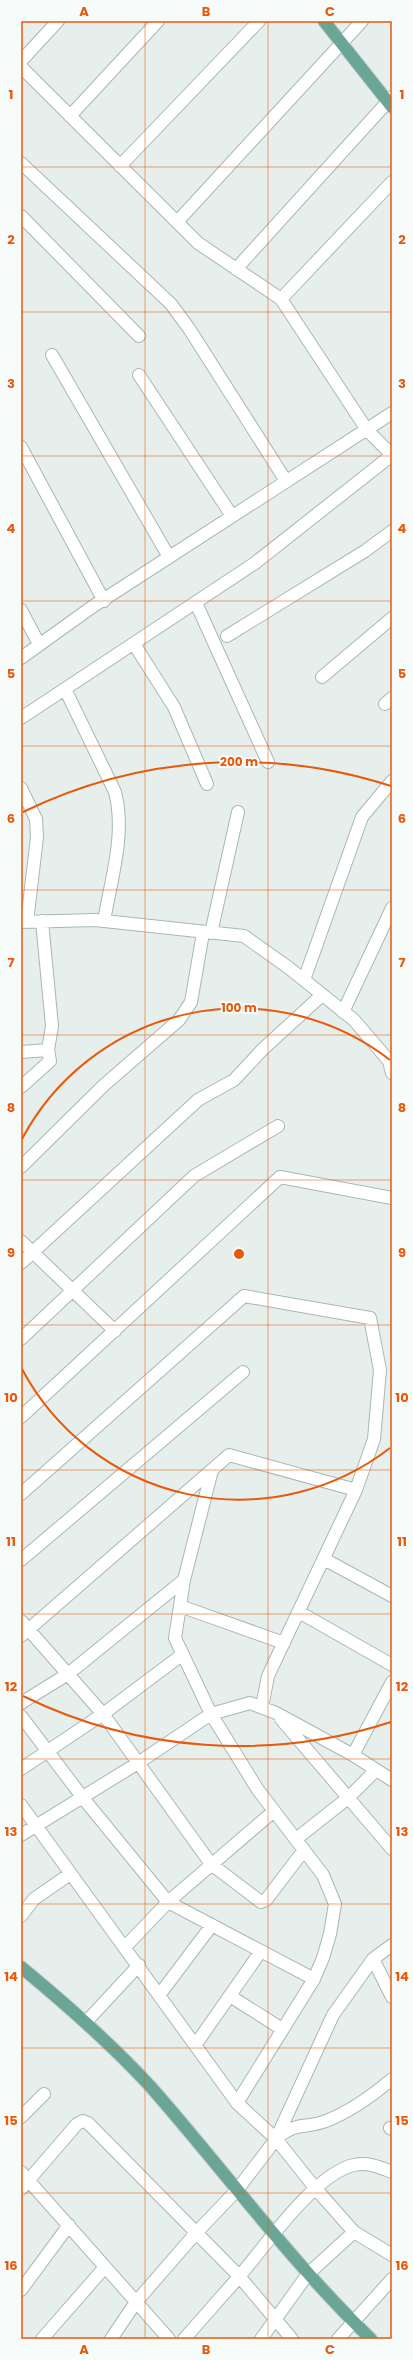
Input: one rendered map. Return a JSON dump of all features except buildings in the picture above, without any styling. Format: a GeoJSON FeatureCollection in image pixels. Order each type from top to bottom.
{"type":"FeatureCollection","features":[{"type":"Feature","properties":{"kind":"main road"},"geometry":{"type":"LineString","coordinates":[[324,21],[391,102]]}},
{"type":"Feature","properties":{"kind":"main road"},"geometry":{"type":"LineString","coordinates":[[21,1967],[86,2022],[149,2086],[308,2274],[370,2339]]}},
{"type":"Feature","properties":{"kind":"street"},"geometry":{"type":"LineString","coordinates":[[21,61],[58,21]]}},
{"type":"Feature","properties":{"kind":"street"},"geometry":{"type":"LineString","coordinates":[[70,116],[158,21]]}},
{"type":"Feature","properties":{"kind":"street"},"geometry":{"type":"LineString","coordinates":[[120,166],[259,21]]}},
{"type":"Feature","properties":{"kind":"street"},"geometry":{"type":"LineString","coordinates":[[177,222],[362,21]]}},
{"type":"Feature","properties":{"kind":"street"},"geometry":{"type":"LineString","coordinates":[[21,67],[198,243],[281,299],[367,430],[392,455],[272,550],[196,603],[21,718]]}},
{"type":"Feature","properties":{"kind":"street"},"geometry":{"type":"LineString","coordinates":[[236,268],[391,102]]}},
{"type":"Feature","properties":{"kind":"street"},"geometry":{"type":"LineString","coordinates":[[21,163],[171,304],[190,330],[286,481]]}},
{"type":"Feature","properties":{"kind":"street"},"geometry":{"type":"LineString","coordinates":[[281,299],[392,182]]}},
{"type":"Feature","properties":{"kind":"street"},"geometry":{"type":"LineString","coordinates":[[21,216],[139,336]]}},
{"type":"Feature","properties":{"kind":"street"},"geometry":{"type":"LineString","coordinates":[[52,355],[169,557]]}},
{"type":"Feature","properties":{"kind":"street"},"geometry":{"type":"LineString","coordinates":[[139,375],[232,516]]}},
{"type":"Feature","properties":{"kind":"street"},"geometry":{"type":"LineString","coordinates":[[21,658],[92,607],[104,601],[169,557],[392,413]]}},
{"type":"Feature","properties":{"kind":"street"},"geometry":{"type":"LineString","coordinates":[[21,447],[104,601]]}},
{"type":"Feature","properties":{"kind":"street"},"geometry":{"type":"LineString","coordinates":[[227,636],[365,551],[392,531]]}},
{"type":"Feature","properties":{"kind":"street"},"geometry":{"type":"LineString","coordinates":[[196,603],[268,762]]}},
{"type":"Feature","properties":{"kind":"street"},"geometry":{"type":"LineString","coordinates":[[21,610],[39,644]]}},
{"type":"Feature","properties":{"kind":"street"},"geometry":{"type":"LineString","coordinates":[[322,677],[392,618]]}},
{"type":"Feature","properties":{"kind":"street"},"geometry":{"type":"LineString","coordinates":[[134,644],[174,707],[207,784]]}},
{"type":"Feature","properties":{"kind":"street"},"geometry":{"type":"LineString","coordinates":[[65,689],[115,792],[120,809],[120,828],[104,921]]}},
{"type":"Feature","properties":{"kind":"street"},"geometry":{"type":"LineString","coordinates":[[304,980],[362,818],[392,781]]}},
{"type":"Feature","properties":{"kind":"street"},"geometry":{"type":"LineString","coordinates":[[21,788],[36,819],[37,838],[24,922],[104,921],[244,936],[304,980],[343,1012],[389,1061],[392,1073]]}},
{"type":"Feature","properties":{"kind":"street"},"geometry":{"type":"LineString","coordinates":[[21,1168],[103,1086],[179,1020],[191,1002],[238,812]]}},
{"type":"Feature","properties":{"kind":"street"},"geometry":{"type":"LineString","coordinates":[[343,1012],[392,908]]}},
{"type":"Feature","properties":{"kind":"street"},"geometry":{"type":"LineString","coordinates":[[21,1087],[50,1061],[48,1050],[52,1026],[42,921]]}},
{"type":"Feature","properties":{"kind":"street"},"geometry":{"type":"LineString","coordinates":[[21,1263],[198,1100],[234,1080],[263,1049],[322,995]]}},
{"type":"Feature","properties":{"kind":"street"},"geometry":{"type":"LineString","coordinates":[[21,1052],[48,1050]]}},
{"type":"Feature","properties":{"kind":"street"},"geometry":{"type":"LineString","coordinates":[[21,1339],[194,1176],[278,1126]]}},
{"type":"Feature","properties":{"kind":"street"},"geometry":{"type":"LineString","coordinates":[[21,1417],[280,1177],[392,1198]]}},
{"type":"Feature","properties":{"kind":"street"},"geometry":{"type":"LineString","coordinates":[[21,1241],[114,1331]]}},
{"type":"Feature","properties":{"kind":"street"},"geometry":{"type":"LineString","coordinates":[[21,1494],[244,1296],[370,1318],[380,1370],[374,1439],[356,1490],[268,1676],[262,1707]]}},
{"type":"Feature","properties":{"kind":"street"},"geometry":{"type":"LineString","coordinates":[[21,1560],[243,1372]]}},
{"type":"Feature","properties":{"kind":"street"},"geometry":{"type":"LineString","coordinates":[[26,1633],[229,1455],[356,1490]]}},
{"type":"Feature","properties":{"kind":"street"},"geometry":{"type":"LineString","coordinates":[[212,1470],[184,1580],[175,1638],[211,1714],[258,1790],[323,1875],[335,1904],[328,1940],[314,1979],[237,2103]]}},
{"type":"Feature","properties":{"kind":"street"},"geometry":{"type":"LineString","coordinates":[[324,1559],[392,1596]]}},
{"type":"Feature","properties":{"kind":"street"},"geometry":{"type":"LineString","coordinates":[[21,1703],[68,1674],[184,1580]]}},
{"type":"Feature","properties":{"kind":"street"},"geometry":{"type":"LineString","coordinates":[[180,1606],[284,1643]]}},
{"type":"Feature","properties":{"kind":"street"},"geometry":{"type":"LineString","coordinates":[[299,1612],[392,1665]]}},
{"type":"Feature","properties":{"kind":"street"},"geometry":{"type":"LineString","coordinates":[[21,1621],[26,1633],[68,1674],[103,1714],[211,1864],[261,1902],[266,1900],[304,1850]]}},
{"type":"Feature","properties":{"kind":"street"},"geometry":{"type":"LineString","coordinates":[[21,1769],[103,1714],[183,1654]]}},
{"type":"Feature","properties":{"kind":"street"},"geometry":{"type":"LineString","coordinates":[[353,1755],[392,1682]]}},
{"type":"Feature","properties":{"kind":"street"},"geometry":{"type":"LineString","coordinates":[[21,1835],[138,1763],[211,1714],[250,1703],[276,1713],[353,1755],[392,1780]]}},
{"type":"Feature","properties":{"kind":"street"},"geometry":{"type":"LineString","coordinates":[[276,1713],[392,1849]]}},
{"type":"Feature","properties":{"kind":"street"},"geometry":{"type":"LineString","coordinates":[[21,1716],[83,1798],[168,1902],[314,1979]]}},
{"type":"Feature","properties":{"kind":"street"},"geometry":{"type":"LineString","coordinates":[[296,1839],[348,1798],[376,1770]]}},
{"type":"Feature","properties":{"kind":"street"},"geometry":{"type":"LineString","coordinates":[[21,1805],[70,1874],[139,1965],[237,2103],[276,2139],[316,2189],[354,2232],[392,2255]]}},
{"type":"Feature","properties":{"kind":"street"},"geometry":{"type":"LineString","coordinates":[[125,1947],[168,1902],[274,1811]]}},
{"type":"Feature","properties":{"kind":"street"},"geometry":{"type":"LineString","coordinates":[[21,1916],[34,1899],[70,1874]]}},
{"type":"Feature","properties":{"kind":"street"},"geometry":{"type":"LineString","coordinates":[[160,1994],[212,1925]]}},
{"type":"Feature","properties":{"kind":"street"},"geometry":{"type":"LineString","coordinates":[[276,2139],[333,2015],[374,1959],[392,1945]]}},
{"type":"Feature","properties":{"kind":"street"},"geometry":{"type":"LineString","coordinates":[[196,2044],[261,1951]]}},
{"type":"Feature","properties":{"kind":"street"},"geometry":{"type":"LineString","coordinates":[[374,1959],[392,1997]]}},
{"type":"Feature","properties":{"kind":"street"},"geometry":{"type":"LineString","coordinates":[[86,2022],[139,1965]]}},
{"type":"Feature","properties":{"kind":"street"},"geometry":{"type":"LineString","coordinates":[[230,1996],[282,2029]]}},
{"type":"Feature","properties":{"kind":"street"},"geometry":{"type":"LineString","coordinates":[[111,2339],[136,2302],[196,2233],[237,2190],[276,2139],[288,2128],[325,2121],[354,2106],[392,2079]]}},
{"type":"Feature","properties":{"kind":"street"},"geometry":{"type":"LineString","coordinates":[[21,2117],[44,2094]]}},
{"type":"Feature","properties":{"kind":"street"},"geometry":{"type":"LineString","coordinates":[[169,2339],[69,2225],[23,2180],[77,2124],[83,2121],[88,2123],[239,2276],[275,2321],[292,2339]]}},
{"type":"Feature","properties":{"kind":"street"},"geometry":{"type":"LineString","coordinates":[[184,2339],[239,2276],[273,2233],[324,2180],[353,2165],[375,2165],[392,2172]]}},
{"type":"Feature","properties":{"kind":"street"},"geometry":{"type":"LineString","coordinates":[[21,2290],[69,2225]]}},
{"type":"Feature","properties":{"kind":"street"},"geometry":{"type":"LineString","coordinates":[[261,2339],[308,2274],[354,2232]]}},
{"type":"Feature","properties":{"kind":"street"},"geometry":{"type":"LineString","coordinates":[[42,2339],[105,2267]]}},
{"type":"Feature","properties":{"kind":"street"},"geometry":{"type":"LineString","coordinates":[[338,2339],[352,2321],[392,2279]]}}]}
